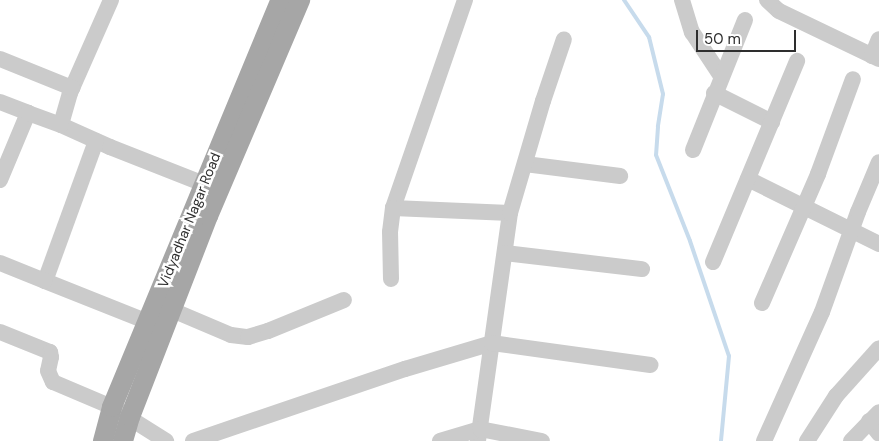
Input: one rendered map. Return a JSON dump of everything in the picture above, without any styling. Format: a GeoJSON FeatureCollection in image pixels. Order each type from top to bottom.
{"type":"FeatureCollection","features":[{"type":"Feature","properties":{"kind":"main road","name":"Vidyadhar Nagar Road"},"geometry":{"type":"LineString","coordinates":[[123,441],[204,184],[281,0]]}},
{"type":"Feature","properties":{"kind":"main road","name":"Vidyadhar Nagar Road"},"geometry":{"type":"LineString","coordinates":[[103,441],[112,407],[162,320],[300,0]]}},
{"type":"Feature","properties":{"kind":"street"},"geometry":{"type":"LineString","coordinates":[[61,125],[72,88],[111,0]]}},
{"type":"Feature","properties":{"kind":"street"},"geometry":{"type":"LineString","coordinates":[[391,279],[390,232],[393,208],[465,0]]}},
{"type":"Feature","properties":{"kind":"street"},"geometry":{"type":"LineString","coordinates":[[682,0],[692,32],[721,76]]}},
{"type":"Feature","properties":{"kind":"street"},"geometry":{"type":"LineString","coordinates":[[767,0],[778,12],[875,57],[879,39]]}},
{"type":"Feature","properties":{"kind":"street"},"geometry":{"type":"LineString","coordinates":[[693,150],[714,93],[745,20]]}},
{"type":"Feature","properties":{"kind":"street"},"geometry":{"type":"LineString","coordinates":[[479,435],[510,213],[564,39]]}},
{"type":"Feature","properties":{"kind":"street"},"geometry":{"type":"LineString","coordinates":[[0,59],[72,88]]}},
{"type":"Feature","properties":{"kind":"street"},"geometry":{"type":"LineString","coordinates":[[713,262],[797,61]]}},
{"type":"Feature","properties":{"kind":"street"},"geometry":{"type":"LineString","coordinates":[[762,302],[818,174],[853,79]]}},
{"type":"Feature","properties":{"kind":"street"},"geometry":{"type":"LineString","coordinates":[[714,93],[772,122]]}},
{"type":"Feature","properties":{"kind":"street"},"geometry":{"type":"LineString","coordinates":[[0,102],[204,184]]}},
{"type":"Feature","properties":{"kind":"street"},"geometry":{"type":"LineString","coordinates":[[0,180],[28,113]]}},
{"type":"Feature","properties":{"kind":"street"},"geometry":{"type":"LineString","coordinates":[[45,281],[96,141]]}},
{"type":"Feature","properties":{"kind":"street"},"geometry":{"type":"LineString","coordinates":[[764,441],[822,312],[879,162]]}},
{"type":"Feature","properties":{"kind":"street"},"geometry":{"type":"LineString","coordinates":[[525,164],[620,176]]}},
{"type":"Feature","properties":{"kind":"street"},"geometry":{"type":"LineString","coordinates":[[748,179],[879,244]]}},
{"type":"Feature","properties":{"kind":"street"},"geometry":{"type":"LineString","coordinates":[[393,208],[510,213]]}},
{"type":"Feature","properties":{"kind":"street"},"geometry":{"type":"LineString","coordinates":[[505,253],[642,268]]}},
{"type":"Feature","properties":{"kind":"street"},"geometry":{"type":"LineString","coordinates":[[0,263],[45,281],[162,320],[248,337],[268,331],[344,300]]}},
{"type":"Feature","properties":{"kind":"street"},"geometry":{"type":"LineString","coordinates":[[0,332],[50,352],[51,357],[48,371],[53,382],[112,407],[166,441]]}},
{"type":"Feature","properties":{"kind":"street"},"geometry":{"type":"LineString","coordinates":[[192,441],[405,369],[492,343],[650,365]]}},
{"type":"Feature","properties":{"kind":"street"},"geometry":{"type":"LineString","coordinates":[[807,441],[836,396],[879,348]]}},
{"type":"Feature","properties":{"kind":"street"},"geometry":{"type":"LineString","coordinates":[[851,441],[876,422]]}},
{"type":"Feature","properties":{"kind":"street"},"geometry":{"type":"LineString","coordinates":[[440,441],[479,435],[542,441]]}},
{"type":"Feature","properties":{"kind":"waterway"},"geometry":{"type":"LineString","coordinates":[[624,0],[649,37],[663,94],[656,155],[690,241],[729,356],[721,441]]}}]}
